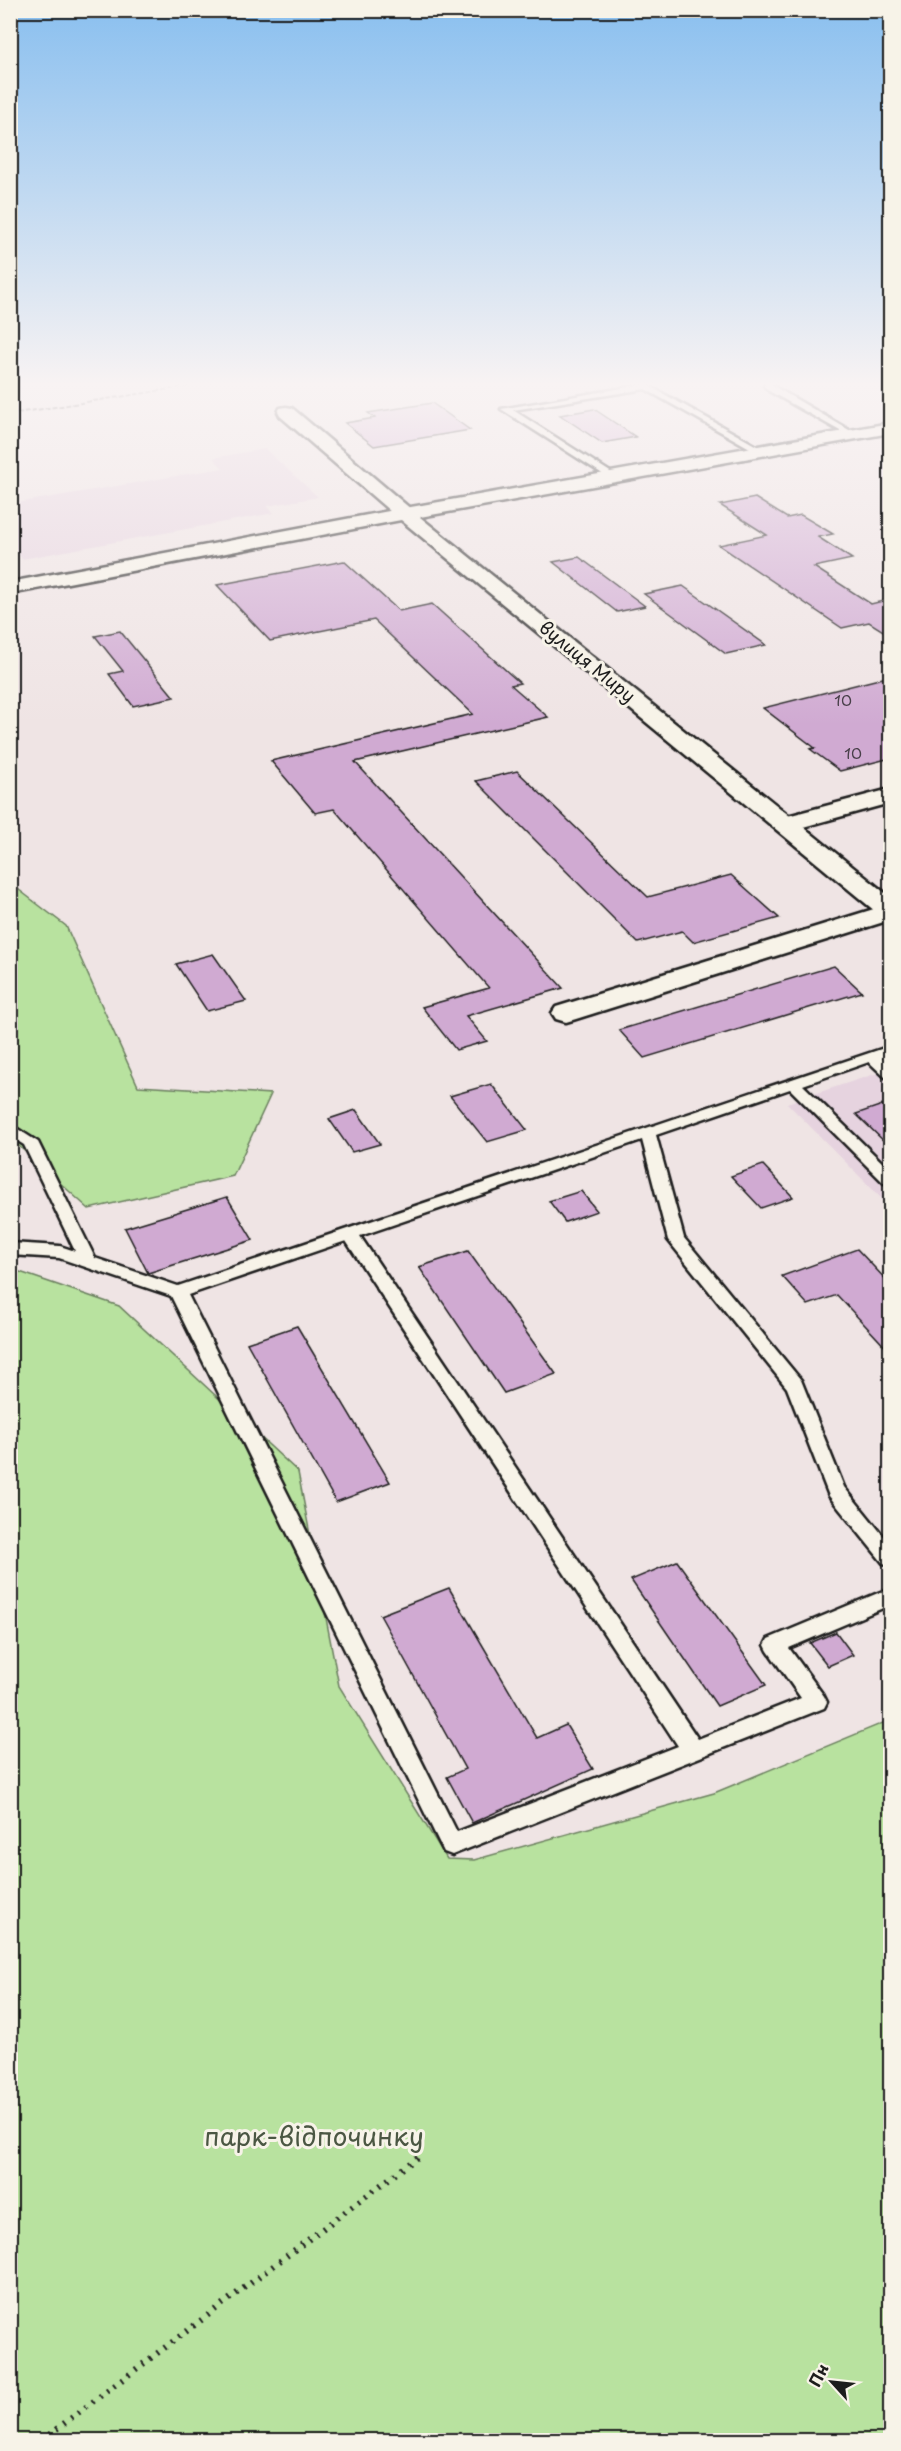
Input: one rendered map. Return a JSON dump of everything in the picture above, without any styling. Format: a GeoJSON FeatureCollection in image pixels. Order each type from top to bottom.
{"type":"FeatureCollection","features":[{"type":"Feature","properties":{"kind":"street","name":"вулиця Миру"},"geometry":{"type":"LineString","coordinates":[[384,496],[891,911]]}},
{"type":"Feature","properties":{"kind":"street"},"geometry":{"type":"LineString","coordinates":[[10,588],[504,496]]}},
{"type":"Feature","properties":{"kind":"street"},"geometry":{"type":"LineString","coordinates":[[785,824],[891,796]]}},
{"type":"Feature","properties":{"kind":"street"},"geometry":{"type":"LineString","coordinates":[[566,1013],[891,911]]}},
{"type":"Feature","properties":{"kind":"lane"},"geometry":{"type":"LineString","coordinates":[[10,1250],[60,1252],[178,1292],[891,1050]]}},
{"type":"Feature","properties":{"kind":"lane"},"geometry":{"type":"LineString","coordinates":[[871,1056],[891,1074]]}},
{"type":"Feature","properties":{"kind":"lane"},"geometry":{"type":"LineString","coordinates":[[793,1083],[891,1179]]}},
{"type":"Feature","properties":{"kind":"lane"},"geometry":{"type":"LineString","coordinates":[[10,1128],[30,1142],[88,1261]]}},
{"type":"Feature","properties":{"kind":"lane"},"geometry":{"type":"LineString","coordinates":[[648,1133],[676,1240],[795,1386],[836,1491],[891,1557]]}},
{"type":"Feature","properties":{"kind":"lane"},"geometry":{"type":"LineString","coordinates":[[350,1234],[693,1750]]}},
{"type":"Feature","properties":{"kind":"lane"},"geometry":{"type":"LineString","coordinates":[[178,1292],[452,1845],[816,1702],[775,1645],[891,1596]]}},
{"type":"Feature","properties":{"kind":"path"},"geometry":{"type":"LineString","coordinates":[[42,2440],[418,2157]]}},
{"type":"Feature","properties":{"kind":"shaded area"},"geometry":{"type":"Polygon","coordinates":[[[56,496],[318,497],[267,506],[274,513],[22,559],[11,544],[11,504],[56,496]]]}},
{"type":"Feature","properties":{"kind":"shaded area"},"geometry":{"type":"Polygon","coordinates":[[[890,1069],[890,1207],[787,1103],[890,1069]]]}},
{"type":"Feature","properties":{"kind":"green space"},"geometry":{"type":"Polygon","coordinates":[[[10,883],[66,926],[138,1086],[271,1094],[233,1176],[89,1209],[11,1139],[10,883]]]}},
{"type":"Feature","properties":{"kind":"green space","name":"парк-відпочинку"},"geometry":{"type":"Polygon","coordinates":[[[11,1269],[119,1306],[298,1472],[339,1686],[447,1859],[474,1860],[714,1793],[890,1720],[890,2440],[11,2440],[11,1269]]]}},
{"type":"Feature","properties":{"kind":"building"},"geometry":{"type":"Polygon","coordinates":[[[755,498],[787,518],[801,515],[833,534],[818,537],[852,559],[814,567],[871,604],[891,599],[891,636],[869,622],[842,628],[719,545],[767,535],[720,505],[755,498]]]}},
{"type":"Feature","properties":{"kind":"building"},"geometry":{"type":"Polygon","coordinates":[[[579,557],[645,606],[617,612],[553,562],[579,557]]]}},
{"type":"Feature","properties":{"kind":"building"},"geometry":{"type":"Polygon","coordinates":[[[344,561],[399,611],[432,604],[520,683],[511,685],[548,717],[355,762],[563,988],[466,1016],[487,1041],[456,1050],[422,1007],[489,988],[334,809],[315,813],[271,761],[473,714],[374,620],[270,641],[217,585],[344,561]]]}},
{"type":"Feature","properties":{"kind":"building"},"geometry":{"type":"Polygon","coordinates":[[[683,586],[766,645],[726,654],[644,594],[683,586]]]}},
{"type":"Feature","properties":{"kind":"building"},"geometry":{"type":"Polygon","coordinates":[[[120,631],[174,697],[133,706],[109,674],[123,671],[95,636],[120,631]]]}},
{"type":"Feature","properties":{"kind":"building"},"geometry":{"type":"Polygon","coordinates":[[[891,676],[891,758],[840,771],[810,749],[815,748],[763,708],[891,676]]]}},
{"type":"Feature","properties":{"kind":"building"},"geometry":{"type":"Polygon","coordinates":[[[517,771],[648,897],[731,875],[779,918],[693,942],[682,931],[638,943],[476,781],[517,771]]]}},
{"type":"Feature","properties":{"kind":"building"},"geometry":{"type":"Polygon","coordinates":[[[213,954],[246,1001],[207,1011],[176,964],[213,954]]]}},
{"type":"Feature","properties":{"kind":"building"},"geometry":{"type":"Polygon","coordinates":[[[834,966],[862,992],[644,1058],[619,1030],[834,966]]]}},
{"type":"Feature","properties":{"kind":"building"},"geometry":{"type":"Polygon","coordinates":[[[491,1084],[527,1130],[487,1142],[450,1096],[491,1084]]]}},
{"type":"Feature","properties":{"kind":"building"},"geometry":{"type":"Polygon","coordinates":[[[891,1102],[891,1148],[856,1114],[891,1102]]]}},
{"type":"Feature","properties":{"kind":"building"},"geometry":{"type":"Polygon","coordinates":[[[356,1110],[380,1144],[352,1152],[329,1119],[356,1110]]]}},
{"type":"Feature","properties":{"kind":"building"},"geometry":{"type":"Polygon","coordinates":[[[763,1165],[793,1197],[761,1208],[731,1176],[763,1165]]]}},
{"type":"Feature","properties":{"kind":"building"},"geometry":{"type":"Polygon","coordinates":[[[581,1191],[597,1211],[565,1222],[549,1201],[581,1191]]]}},
{"type":"Feature","properties":{"kind":"building"},"geometry":{"type":"Polygon","coordinates":[[[227,1197],[253,1240],[148,1273],[125,1228],[227,1197]]]}},
{"type":"Feature","properties":{"kind":"building"},"geometry":{"type":"Polygon","coordinates":[[[857,1249],[891,1285],[891,1353],[837,1295],[808,1305],[782,1276],[857,1249]]]}},
{"type":"Feature","properties":{"kind":"building"},"geometry":{"type":"Polygon","coordinates":[[[468,1251],[556,1374],[504,1393],[419,1267],[468,1251]]]}},
{"type":"Feature","properties":{"kind":"building"},"geometry":{"type":"Polygon","coordinates":[[[297,1326],[390,1482],[336,1502],[247,1343],[297,1326]]]}},
{"type":"Feature","properties":{"kind":"building"},"geometry":{"type":"Polygon","coordinates":[[[677,1561],[766,1685],[717,1706],[631,1580],[677,1561]]]}},
{"type":"Feature","properties":{"kind":"building"},"geometry":{"type":"Polygon","coordinates":[[[449,1588],[537,1738],[566,1725],[593,1769],[472,1823],[447,1777],[465,1769],[380,1615],[449,1588]]]}},
{"type":"Feature","properties":{"kind":"building"},"geometry":{"type":"Polygon","coordinates":[[[836,1632],[853,1655],[828,1666],[810,1643],[836,1632]]]}}]}
